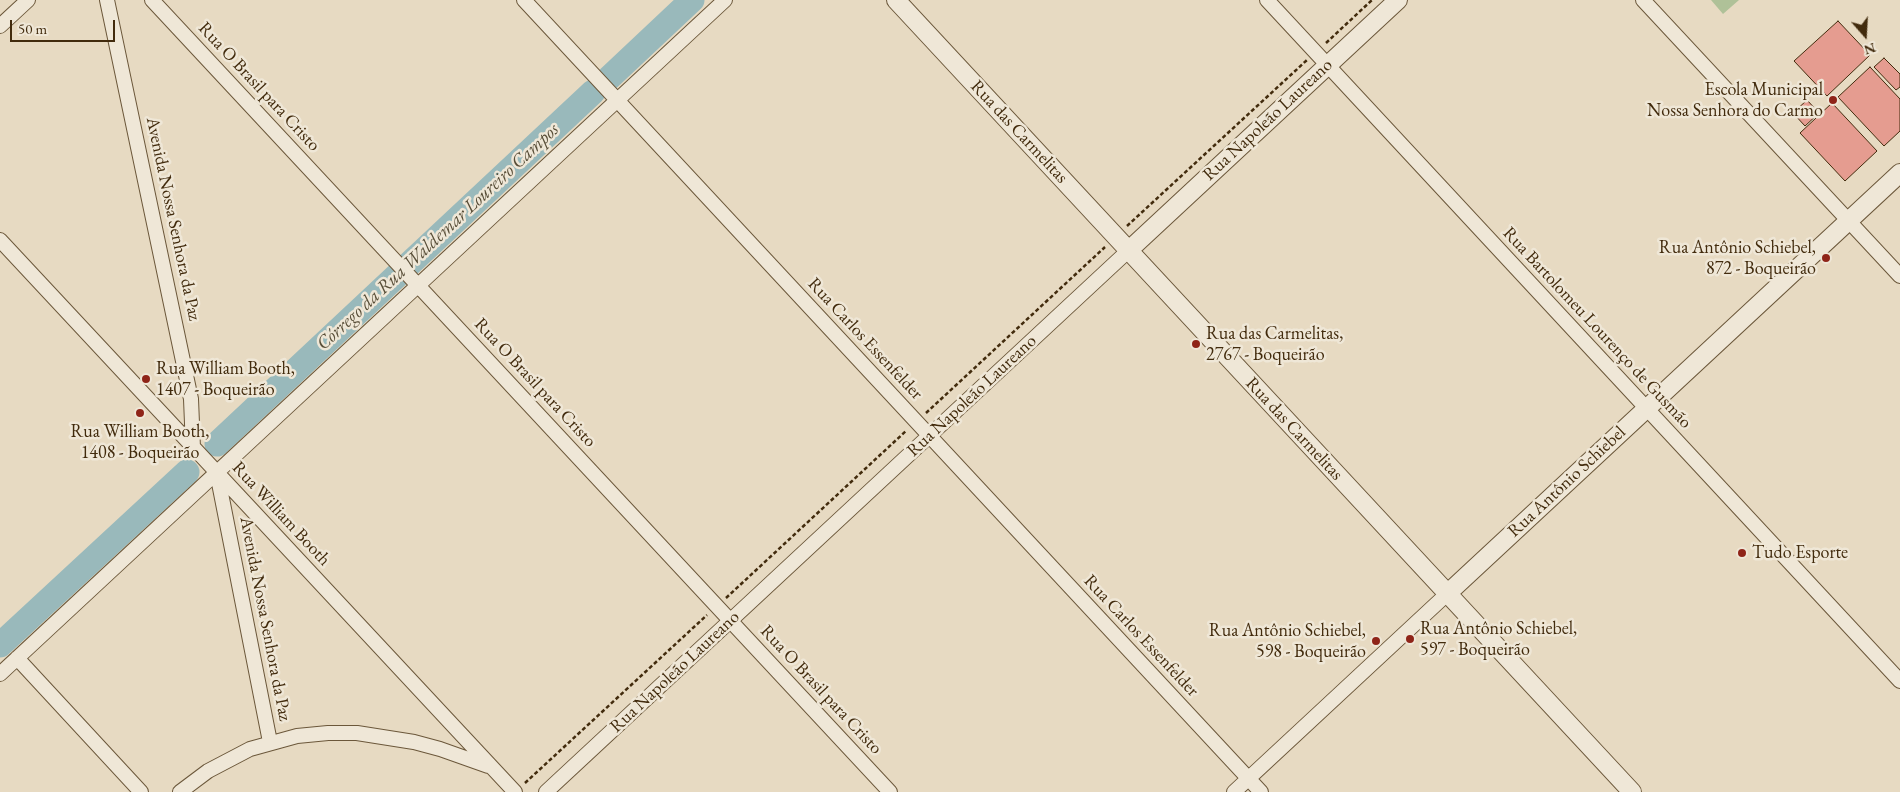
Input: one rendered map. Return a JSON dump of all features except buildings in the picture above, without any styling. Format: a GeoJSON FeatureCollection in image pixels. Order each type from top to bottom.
{"type":"FeatureCollection","features":[{"type":"Feature","properties":{"kind":"street"},"geometry":{"type":"LineString","coordinates":[[0,26],[28,0]]}},
{"type":"Feature","properties":{"kind":"street","name":"Avenida Nossa Senhora da Paz"},"geometry":{"type":"LineString","coordinates":[[107,0],[191,399],[193,448]]}},
{"type":"Feature","properties":{"kind":"street","name":"Rua O Brasil para Cristo"},"geometry":{"type":"LineString","coordinates":[[152,0],[890,792]]}},
{"type":"Feature","properties":{"kind":"street","name":"Rua Carlos Essenfelder"},"geometry":{"type":"LineString","coordinates":[[524,0],[1261,792]]}},
{"type":"Feature","properties":{"kind":"street"},"geometry":{"type":"LineString","coordinates":[[0,674],[724,0]]}},
{"type":"Feature","properties":{"kind":"street","name":"Rua das Carmelitas"},"geometry":{"type":"LineString","coordinates":[[896,0],[1632,792]]}},
{"type":"Feature","properties":{"kind":"street","name":"Rua Bartolomeu Lourenço de Gusmão"},"geometry":{"type":"LineString","coordinates":[[1267,0],[1900,681]]}},
{"type":"Feature","properties":{"kind":"street","name":"Rua Napoleão Laureano"},"geometry":{"type":"LineString","coordinates":[[546,792],[1398,0]]}},
{"type":"Feature","properties":{"kind":"street"},"geometry":{"type":"LineString","coordinates":[[1643,0],[1900,276]]}},
{"type":"Feature","properties":{"kind":"street","name":"Rua Antônio Schiebel"},"geometry":{"type":"LineString","coordinates":[[1234,792],[1900,173]]}},
{"type":"Feature","properties":{"kind":"street","name":"Rua William Booth"},"geometry":{"type":"LineString","coordinates":[[0,240],[515,792]]}},
{"type":"Feature","properties":{"kind":"street","name":"Avenida Nossa Senhora da Paz"},"geometry":{"type":"LineString","coordinates":[[217,472],[270,742]]}},
{"type":"Feature","properties":{"kind":"street"},"geometry":{"type":"LineString","coordinates":[[17,658],[141,792]]}},
{"type":"Feature","properties":{"kind":"street"},"geometry":{"type":"LineString","coordinates":[[180,792],[208,771],[231,758],[270,742],[328,732],[357,733],[391,738],[440,749],[492,768]]}},
{"type":"Feature","properties":{"kind":"path"},"geometry":{"type":"LineString","coordinates":[[1329,40],[1372,0]]}},
{"type":"Feature","properties":{"kind":"path"},"geometry":{"type":"LineString","coordinates":[[1130,224],[1304,64]]}},
{"type":"Feature","properties":{"kind":"path"},"geometry":{"type":"LineString","coordinates":[[926,412],[1104,248]]}},
{"type":"Feature","properties":{"kind":"path"},"geometry":{"type":"LineString","coordinates":[[725,599],[908,429]]}},
{"type":"Feature","properties":{"kind":"path"},"geometry":{"type":"LineString","coordinates":[[530,779],[708,614]]}},
{"type":"Feature","properties":{"kind":"green space"},"geometry":{"type":"Polygon","coordinates":[[[1711,0],[1739,0],[1723,14],[1711,0]]]}},
{"type":"Feature","properties":{"kind":"waterway","name":"Córrego da Rua Waldemar Loureiro Campos"},"geometry":{"type":"LineString","coordinates":[[609,78],[692,0]]}},
{"type":"Feature","properties":{"kind":"waterway","name":"Córrego da Rua Waldemar Loureiro Campos"},"geometry":{"type":"LineString","coordinates":[[217,444],[593,92]]}},
{"type":"Feature","properties":{"kind":"waterway","name":"Córrego da Rua Waldemar Loureiro Campos"},"geometry":{"type":"LineString","coordinates":[[0,645],[187,472]]}},
{"type":"Feature","properties":{"kind":"place","name":"Escola Municipal Nossa Senhora do Carmo"},"geometry":{"type":"Point","coordinates":[1833,100]}},
{"type":"Feature","properties":{"kind":"place","name":"Rua Antônio Schiebel, 872 - Boqueirão"},"geometry":{"type":"Point","coordinates":[1826,258]}},
{"type":"Feature","properties":{"kind":"place","name":"Rua das Carmelitas, 2767 - Boqueirão"},"geometry":{"type":"Point","coordinates":[1196,344]}},
{"type":"Feature","properties":{"kind":"place","name":"Rua William Booth, 1407 - Boqueirão"},"geometry":{"type":"Point","coordinates":[146,379]}},
{"type":"Feature","properties":{"kind":"place","name":"Rua William Booth, 1408 - Boqueirão"},"geometry":{"type":"Point","coordinates":[140,413]}},
{"type":"Feature","properties":{"kind":"place","name":"Tudo Esporte"},"geometry":{"type":"Point","coordinates":[1742,553]}},
{"type":"Feature","properties":{"kind":"place","name":"Rua Antônio Schiebel, 597 - Boqueirão"},"geometry":{"type":"Point","coordinates":[1410,639]}},
{"type":"Feature","properties":{"kind":"place","name":"Rua Antônio Schiebel, 598 - Boqueirão"},"geometry":{"type":"Point","coordinates":[1376,641]}}]}
